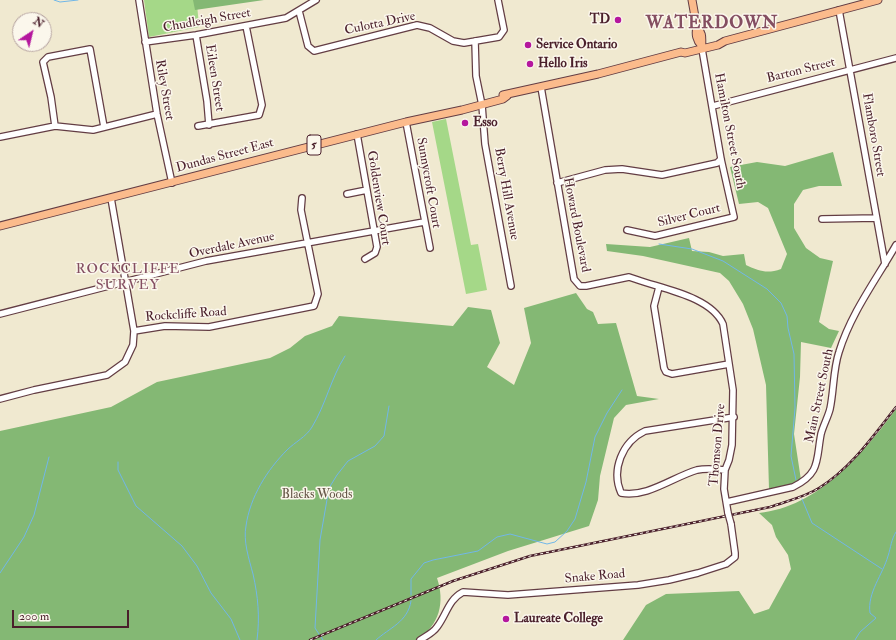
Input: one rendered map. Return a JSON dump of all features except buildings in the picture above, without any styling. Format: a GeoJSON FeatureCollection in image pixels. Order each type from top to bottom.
{"type":"FeatureCollection","features":[{"type":"Feature","properties":{"kind":"main road"},"geometry":{"type":"LineString","coordinates":[[692,0],[698,28],[696,31],[698,41],[702,47]]}},
{"type":"Feature","properties":{"kind":"main road","name":"Dundas Street East"},"geometry":{"type":"LineString","coordinates":[[0,226],[456,110],[461,106],[481,103],[502,95],[507,96],[681,52],[684,49],[702,47],[716,41],[722,42],[878,0]]}},
{"type":"Feature","properties":{"kind":"street","name":"Riley Street"},"geometry":{"type":"LineString","coordinates":[[139,0],[157,114],[172,183]]}},
{"type":"Feature","properties":{"kind":"street","name":"Chudleigh Street"},"geometry":{"type":"LineString","coordinates":[[145,42],[196,35],[286,18],[316,0]]}},
{"type":"Feature","properties":{"kind":"street","name":"Culotta Drive"},"geometry":{"type":"LineString","coordinates":[[299,11],[308,46],[314,51],[417,25],[430,28],[453,41],[464,43],[499,37],[502,34],[504,30],[498,0]]}},
{"type":"Feature","properties":{"kind":"street","name":"Flamboro Street"},"geometry":{"type":"LineString","coordinates":[[839,10],[885,264]]}},
{"type":"Feature","properties":{"kind":"street"},"geometry":{"type":"LineString","coordinates":[[198,126],[259,115],[262,105],[246,26]]}},
{"type":"Feature","properties":{"kind":"street","name":"Eileen Street"},"geometry":{"type":"LineString","coordinates":[[196,35],[207,101],[209,125]]}},
{"type":"Feature","properties":{"kind":"street","name":"Berry Hill Avenue"},"geometry":{"type":"LineString","coordinates":[[475,41],[476,76],[481,103],[485,144],[511,286]]}},
{"type":"Feature","properties":{"kind":"street","name":"Hamilton Street South"},"geometry":{"type":"LineString","coordinates":[[702,47],[721,159],[734,217]]}},
{"type":"Feature","properties":{"kind":"street"},"geometry":{"type":"LineString","coordinates":[[56,126],[43,62],[48,57],[90,49],[104,127]]}},
{"type":"Feature","properties":{"kind":"street","name":"Barton Street"},"geometry":{"type":"LineString","coordinates":[[713,106],[896,58]]}},
{"type":"Feature","properties":{"kind":"street","name":"Howard Boulevard"},"geometry":{"type":"LineString","coordinates":[[541,87],[574,279],[580,286],[586,286],[629,277],[699,301],[711,307],[720,316],[723,324],[733,390]]}},
{"type":"Feature","properties":{"kind":"street"},"geometry":{"type":"LineString","coordinates":[[0,137],[56,126],[93,130],[157,114]]}},
{"type":"Feature","properties":{"kind":"street","name":"Sunnycroft Court"},"geometry":{"type":"LineString","coordinates":[[406,122],[430,248]]}},
{"type":"Feature","properties":{"kind":"street","name":"Goldenview Court"},"geometry":{"type":"LineString","coordinates":[[357,134],[377,250],[366,259]]}},
{"type":"Feature","properties":{"kind":"street"},"geometry":{"type":"LineString","coordinates":[[557,183],[605,170],[622,168],[662,175],[717,162],[721,159]]}},
{"type":"Feature","properties":{"kind":"street"},"geometry":{"type":"LineString","coordinates":[[347,194],[367,190]]}},
{"type":"Feature","properties":{"kind":"street"},"geometry":{"type":"LineString","coordinates":[[111,198],[134,331]]}},
{"type":"Feature","properties":{"kind":"street"},"geometry":{"type":"LineString","coordinates":[[302,198],[301,210],[308,242]]}},
{"type":"Feature","properties":{"kind":"street","name":"Silver Court"},"geometry":{"type":"LineString","coordinates":[[627,230],[655,236],[734,217]]}},
{"type":"Feature","properties":{"kind":"street"},"geometry":{"type":"LineString","coordinates":[[822,219],[876,218]]}},
{"type":"Feature","properties":{"kind":"street","name":"Overdale Avenue"},"geometry":{"type":"LineString","coordinates":[[0,314],[126,283],[206,261],[424,222]]}},
{"type":"Feature","properties":{"kind":"street","name":"Rockcliffe Road"},"geometry":{"type":"LineString","coordinates":[[0,399],[34,390],[107,375],[125,362],[133,345],[134,331],[165,326],[209,327],[314,306],[318,294],[308,242]]}},
{"type":"Feature","properties":{"kind":"street","name":"Main Street South"},"geometry":{"type":"LineString","coordinates":[[727,502],[793,487],[802,482],[816,466],[819,455],[821,434],[830,409],[835,367],[844,336],[853,317],[896,245]]}},
{"type":"Feature","properties":{"kind":"street"},"geometry":{"type":"LineString","coordinates":[[659,287],[654,306],[654,316],[666,372],[672,374],[729,364]]}},
{"type":"Feature","properties":{"kind":"street","name":"Thomson Drive"},"geometry":{"type":"LineString","coordinates":[[727,502],[724,489],[725,470],[732,446],[734,417],[733,390]]}},
{"type":"Feature","properties":{"kind":"street"},"geometry":{"type":"LineString","coordinates":[[725,470],[696,470],[654,488],[627,494],[621,493],[616,481],[616,467],[628,443],[636,435],[645,431],[734,417]]}},
{"type":"Feature","properties":{"kind":"street","name":"Snake Road"},"geometry":{"type":"LineString","coordinates":[[420,640],[434,631],[442,620],[450,602],[463,592],[508,595],[638,585],[669,580],[726,564],[735,557],[727,502]]}},
{"type":"Feature","properties":{"kind":"green space"},"geometry":{"type":"Polygon","coordinates":[[[144,0],[237,0],[197,4],[199,27],[149,37],[144,0]]]}},
{"type":"Feature","properties":{"kind":"green space"},"geometry":{"type":"Polygon","coordinates":[[[193,0],[264,0],[195,10],[193,0]]]}},
{"type":"Feature","properties":{"kind":"green space"},"geometry":{"type":"Polygon","coordinates":[[[446,119],[471,245],[478,244],[487,290],[466,294],[432,122],[446,119]]]}},
{"type":"Feature","properties":{"kind":"green space"},"geometry":{"type":"Polygon","coordinates":[[[833,152],[842,186],[819,186],[803,190],[794,204],[794,228],[806,248],[820,258],[833,261],[819,322],[829,329],[839,331],[831,348],[801,342],[800,377],[794,434],[801,480],[785,488],[769,489],[766,385],[753,329],[743,304],[729,281],[720,273],[643,256],[607,251],[606,244],[650,247],[689,238],[692,251],[709,252],[723,256],[744,254],[746,265],[755,269],[767,272],[781,269],[787,254],[768,208],[758,202],[739,204],[730,167],[757,162],[785,166],[833,152]]]}},
{"type":"Feature","properties":{"kind":"green space","name":"Blacks Woods"},"geometry":{"type":"Polygon","coordinates":[[[576,293],[587,309],[593,312],[598,324],[616,323],[637,396],[659,399],[626,405],[614,418],[600,476],[598,500],[589,526],[508,551],[437,578],[440,596],[439,612],[431,627],[417,640],[0,640],[0,431],[111,407],[157,382],[270,358],[290,348],[305,336],[332,326],[339,316],[453,326],[468,307],[491,310],[500,343],[487,367],[514,385],[531,343],[524,308],[576,293]]]}},
{"type":"Feature","properties":{"kind":"green space"},"geometry":{"type":"Polygon","coordinates":[[[896,409],[896,640],[623,640],[646,605],[666,594],[739,591],[754,614],[769,609],[791,569],[788,555],[776,537],[772,525],[759,513],[780,509],[801,501],[820,489],[854,460],[896,409]]]}},
{"type":"Feature","properties":{"kind":"waterway"},"geometry":{"type":"LineString","coordinates":[[54,0],[60,2],[78,0]]}},
{"type":"Feature","properties":{"kind":"waterway"},"geometry":{"type":"LineString","coordinates":[[659,244],[692,249],[723,261],[767,289],[781,303],[787,316],[794,354],[795,408],[791,456],[796,480]]}},
{"type":"Feature","properties":{"kind":"waterway"},"geometry":{"type":"LineString","coordinates":[[257,640],[257,598],[245,538],[251,505],[260,485],[273,466],[287,450],[310,431],[345,356]]}},
{"type":"Feature","properties":{"kind":"waterway"},"geometry":{"type":"LineString","coordinates":[[411,595],[411,579],[424,563],[478,551],[497,537],[510,534],[547,544],[555,542],[567,531],[575,519],[586,482],[595,437],[607,413],[622,390]]}},
{"type":"Feature","properties":{"kind":"waterway"},"geometry":{"type":"LineString","coordinates":[[323,640],[315,628],[320,540],[329,488],[348,461],[375,446],[384,436],[389,406]]}},
{"type":"Feature","properties":{"kind":"waterway"},"geometry":{"type":"LineString","coordinates":[[0,573],[24,537],[34,515],[49,457]]}},
{"type":"Feature","properties":{"kind":"waterway"},"geometry":{"type":"LineString","coordinates":[[118,462],[118,470],[136,506],[182,546],[197,566],[211,593],[231,619],[240,640]]}},
{"type":"Feature","properties":{"kind":"waterway"},"geometry":{"type":"LineString","coordinates":[[802,499],[812,523],[882,569]]}},
{"type":"Feature","properties":{"kind":"waterway"},"geometry":{"type":"LineString","coordinates":[[855,640],[860,632],[876,618],[870,613],[871,598],[886,563],[896,532]]}},
{"type":"Feature","properties":{"kind":"waterway"},"geometry":{"type":"LineString","coordinates":[[376,640],[402,619],[406,614],[411,601]]}},
{"type":"Feature","properties":{"kind":"railway"},"geometry":{"type":"LineString","coordinates":[[310,640],[453,581],[530,556],[770,507],[802,496],[819,488],[841,471],[861,451],[896,407]]}},
{"type":"Feature","properties":{"kind":"place","name":"TD"},"geometry":{"type":"Point","coordinates":[618,20]}},
{"type":"Feature","properties":{"kind":"place","name":"Service Ontario"},"geometry":{"type":"Point","coordinates":[528,45]}},
{"type":"Feature","properties":{"kind":"place","name":"Hello Iris"},"geometry":{"type":"Point","coordinates":[530,64]}},
{"type":"Feature","properties":{"kind":"place","name":"Esso"},"geometry":{"type":"Point","coordinates":[465,123]}},
{"type":"Feature","properties":{"kind":"place","name":"Laureate College"},"geometry":{"type":"Point","coordinates":[506,619]}},
{"type":"Feature","properties":{"kind":"district","name":"WATERDOWN"},"geometry":{"type":"Point","coordinates":[712,24]}},
{"type":"Feature","properties":{"kind":"district","name":"ROCKCLIFFE SURVEY"},"geometry":{"type":"Point","coordinates":[128,278]}}]}
